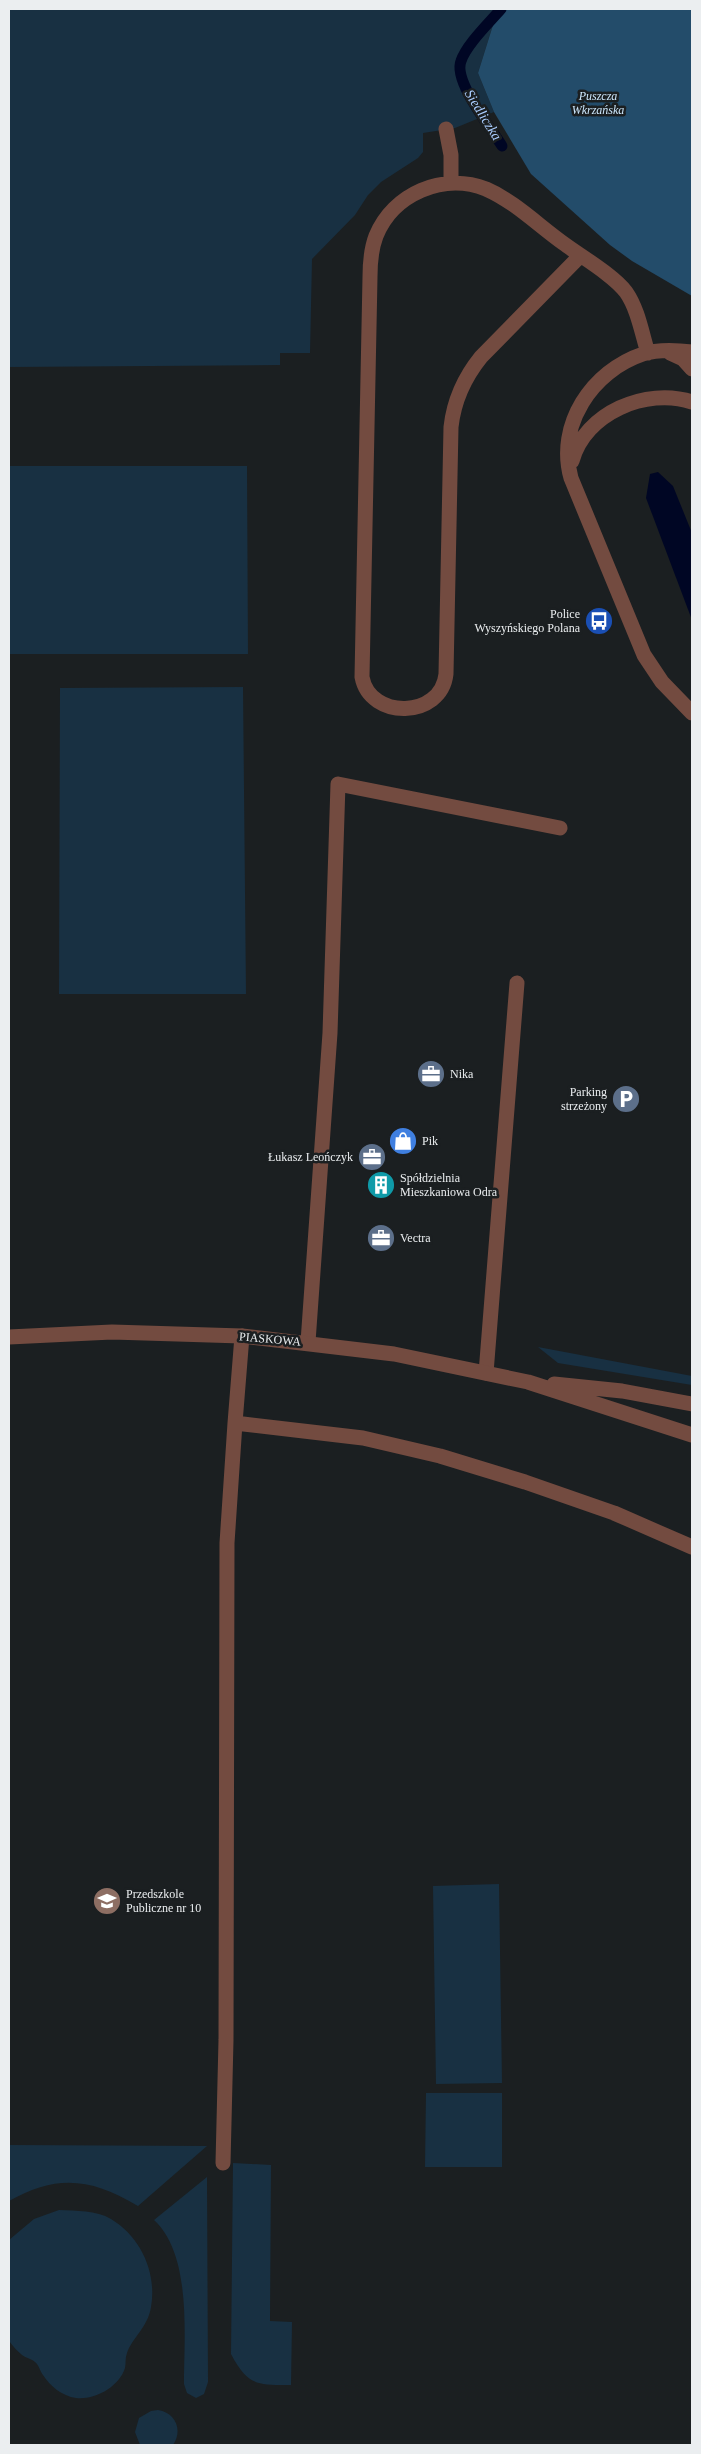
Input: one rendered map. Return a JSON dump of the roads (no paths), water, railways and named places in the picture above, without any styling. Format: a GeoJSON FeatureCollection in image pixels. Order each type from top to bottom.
{"type":"FeatureCollection","features":[{"type":"Feature","properties":{"kind":"street"},"geometry":{"type":"LineString","coordinates":[[446,129],[451,155],[451,183]]}},
{"type":"Feature","properties":{"kind":"street"},"geometry":{"type":"LineString","coordinates":[[580,256],[481,357],[460,389],[451,427],[445,681],[435,697],[418,707],[384,705],[370,695],[362,677],[371,254],[376,237],[384,221],[404,200],[420,190],[451,183],[474,186],[494,193],[580,256],[626,292],[651,353]]}},
{"type":"Feature","properties":{"kind":"street"},"geometry":{"type":"LineString","coordinates":[[692,352],[651,353],[614,368],[598,381],[585,397],[574,421],[569,440],[568,457],[572,478],[644,654],[662,682],[692,713]]}},
{"type":"Feature","properties":{"kind":"street"},"geometry":{"type":"LineString","coordinates":[[651,353],[677,356],[692,369]]}},
{"type":"Feature","properties":{"kind":"street"},"geometry":{"type":"LineString","coordinates":[[572,478],[572,463],[580,442],[592,426],[608,414],[641,401],[665,398],[692,402]]}},
{"type":"Feature","properties":{"kind":"street"},"geometry":{"type":"LineString","coordinates":[[308,1342],[330,1033],[338,784],[560,828]]}},
{"type":"Feature","properties":{"kind":"street"},"geometry":{"type":"LineString","coordinates":[[486,1373],[517,983]]}},
{"type":"Feature","properties":{"kind":"street","name":"PIASKOWA"},"geometry":{"type":"LineString","coordinates":[[9,1337],[112,1332],[242,1336],[308,1342],[394,1354],[528,1382],[692,1436]]}},
{"type":"Feature","properties":{"kind":"street"},"geometry":{"type":"LineString","coordinates":[[223,2164],[226,2040],[227,1543],[242,1336]]}},
{"type":"Feature","properties":{"kind":"street","name":"PIASKOWA"},"geometry":{"type":"LineString","coordinates":[[528,1382],[622,1391],[692,1404]]}},
{"type":"Feature","properties":{"kind":"street"},"geometry":{"type":"LineString","coordinates":[[235,1423],[363,1438],[440,1456],[526,1482],[614,1513],[692,1547]]}},
{"type":"Feature","properties":{"kind":"waterway","name":"Siedliczka"},"geometry":{"type":"LineString","coordinates":[[501,9],[468,48],[461,61],[460,70],[462,80],[474,104],[502,146]]}},
{"type":"Feature","properties":{"kind":"place","name":"Police Wyszyńskiego Polana"},"geometry":{"type":"Point","coordinates":[599,621]}},
{"type":"Feature","properties":{"kind":"place","name":"Nika"},"geometry":{"type":"Point","coordinates":[431,1074]}},
{"type":"Feature","properties":{"kind":"place","name":"Parking strzeżony"},"geometry":{"type":"Point","coordinates":[626,1099]}},
{"type":"Feature","properties":{"kind":"place","name":"Pik"},"geometry":{"type":"Point","coordinates":[403,1141]}},
{"type":"Feature","properties":{"kind":"place","name":"Łukasz Leończyk"},"geometry":{"type":"Point","coordinates":[372,1157]}},
{"type":"Feature","properties":{"kind":"place","name":"Spółdzielnia Mieszkaniowa Odra"},"geometry":{"type":"Point","coordinates":[381,1185]}},
{"type":"Feature","properties":{"kind":"place","name":"Vectra"},"geometry":{"type":"Point","coordinates":[381,1238]}},
{"type":"Feature","properties":{"kind":"place","name":"Przedszkole Publiczne nr 10"},"geometry":{"type":"Point","coordinates":[107,1901]}},
{"type":"Feature","properties":{"kind":"park label","name":"Puszcza Wkrzańska"},"geometry":{"type":"Point","coordinates":[598,103]}}]}
